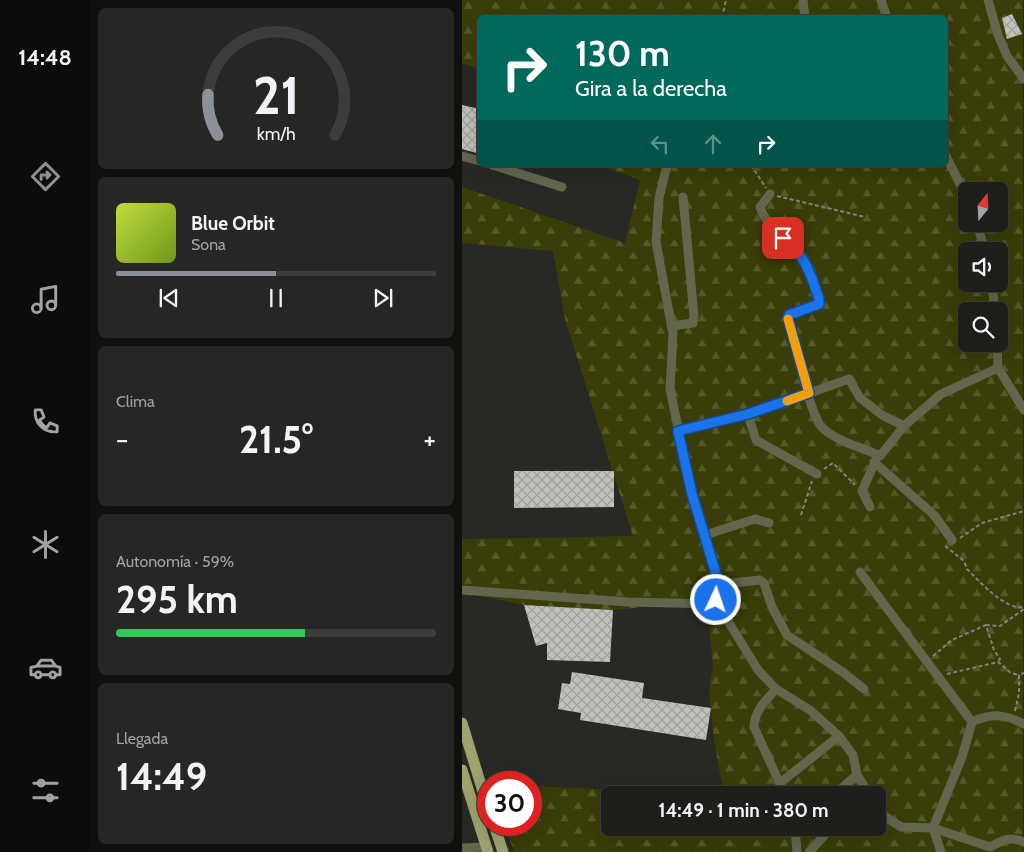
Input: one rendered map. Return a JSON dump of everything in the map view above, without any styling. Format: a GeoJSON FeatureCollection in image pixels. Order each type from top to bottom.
{"type":"FeatureCollection","features":[{"type":"Feature","properties":{"kind":"main road"},"geometry":{"type":"LineString","coordinates":[[462,723],[477,772]]}},
{"type":"Feature","properties":{"kind":"main road"},"geometry":{"type":"LineString","coordinates":[[462,770],[487,849]]}},
{"type":"Feature","properties":{"kind":"main road"},"geometry":{"type":"LineString","coordinates":[[497,836],[502,852]]}},
{"type":"Feature","properties":{"kind":"street"},"geometry":{"type":"LineString","coordinates":[[803,0],[805,15]]}},
{"type":"Feature","properties":{"kind":"street"},"geometry":{"type":"LineString","coordinates":[[881,0],[886,15]]}},
{"type":"Feature","properties":{"kind":"street"},"geometry":{"type":"LineString","coordinates":[[988,0],[998,35],[1008,56],[1024,79]]}},
{"type":"Feature","properties":{"kind":"street"},"geometry":{"type":"LineString","coordinates":[[462,156],[477,160]]}},
{"type":"Feature","properties":{"kind":"street"},"geometry":{"type":"LineString","coordinates":[[948,160],[959,182]]}},
{"type":"Feature","properties":{"kind":"street"},"geometry":{"type":"LineString","coordinates":[[498,167],[562,187]]}},
{"type":"Feature","properties":{"kind":"street"},"geometry":{"type":"LineString","coordinates":[[667,167],[659,198],[656,242],[673,334],[670,389],[692,494],[717,577],[716,600],[747,656],[758,670],[776,689],[810,710],[839,736],[853,755],[857,775],[864,786]]}},
{"type":"Feature","properties":{"kind":"street"},"geometry":{"type":"LineString","coordinates":[[770,194],[760,207],[762,213],[771,225],[798,250],[808,266],[819,299],[819,304],[789,315],[788,318],[814,412],[821,427],[877,459],[934,515],[952,540]]}},
{"type":"Feature","properties":{"kind":"street"},"geometry":{"type":"LineString","coordinates":[[671,326],[693,323],[694,316],[683,197]]}},
{"type":"Feature","properties":{"kind":"street"},"geometry":{"type":"LineString","coordinates":[[997,352],[998,368],[1024,410]]}},
{"type":"Feature","properties":{"kind":"street"},"geometry":{"type":"LineString","coordinates":[[870,507],[862,491],[877,459],[904,426],[941,394],[998,368]]}},
{"type":"Feature","properties":{"kind":"street"},"geometry":{"type":"LineString","coordinates":[[678,431],[748,414],[849,379],[860,398],[882,415],[904,426]]}},
{"type":"Feature","properties":{"kind":"street"},"geometry":{"type":"LineString","coordinates":[[748,414],[756,440],[817,474]]}},
{"type":"Feature","properties":{"kind":"street"},"geometry":{"type":"LineString","coordinates":[[705,535],[755,519],[769,523]]}},
{"type":"Feature","properties":{"kind":"street"},"geometry":{"type":"LineString","coordinates":[[860,572],[937,678],[972,722]]}},
{"type":"Feature","properties":{"kind":"street"},"geometry":{"type":"LineString","coordinates":[[717,585],[760,580],[764,583],[772,606],[787,635],[844,673],[864,689]]}},
{"type":"Feature","properties":{"kind":"street"},"geometry":{"type":"LineString","coordinates":[[462,590],[628,602],[718,604]]}},
{"type":"Feature","properties":{"kind":"street"},"geometry":{"type":"LineString","coordinates":[[776,689],[764,702],[754,719],[754,727],[781,786]]}},
{"type":"Feature","properties":{"kind":"street"},"geometry":{"type":"LineString","coordinates":[[941,852],[933,828],[962,758],[972,722],[983,716],[996,715],[1024,724]]}},
{"type":"Feature","properties":{"kind":"street"},"geometry":{"type":"LineString","coordinates":[[780,783],[839,736]]}},
{"type":"Feature","properties":{"kind":"street"},"geometry":{"type":"LineString","coordinates":[[844,786],[857,775]]}},
{"type":"Feature","properties":{"kind":"street"},"geometry":{"type":"LineString","coordinates":[[886,817],[901,828],[933,828],[990,847],[1006,838],[1013,838],[1024,842]]}},
{"type":"Feature","properties":{"kind":"street"},"geometry":{"type":"LineString","coordinates":[[796,836],[797,852]]}},
{"type":"Feature","properties":{"kind":"street"},"geometry":{"type":"LineString","coordinates":[[809,852],[824,836]]}},
{"type":"Feature","properties":{"kind":"street"},"geometry":{"type":"LineString","coordinates":[[462,848],[487,849]]}},
{"type":"Feature","properties":{"kind":"path"},"geometry":{"type":"LineString","coordinates":[[723,15],[726,0]]}},
{"type":"Feature","properties":{"kind":"path"},"geometry":{"type":"LineString","coordinates":[[752,167],[770,194],[864,217]]}},
{"type":"Feature","properties":{"kind":"path"},"geometry":{"type":"LineString","coordinates":[[800,515],[808,487],[817,474],[834,463],[862,491]]}},
{"type":"Feature","properties":{"kind":"path"},"geometry":{"type":"LineString","coordinates":[[1024,511],[982,523],[971,532],[952,540],[944,548],[964,561],[967,569],[984,586],[1007,604],[1017,609],[1024,608]]}},
{"type":"Feature","properties":{"kind":"path"},"geometry":{"type":"LineString","coordinates":[[926,663],[952,640],[986,625],[1000,626],[1024,608]]}},
{"type":"Feature","properties":{"kind":"path"},"geometry":{"type":"LineString","coordinates":[[986,625],[994,650],[1000,659],[998,662]]}},
{"type":"Feature","properties":{"kind":"path"},"geometry":{"type":"LineString","coordinates":[[998,662],[1011,673],[1019,675],[1024,672]]}},
{"type":"Feature","properties":{"kind":"path"},"geometry":{"type":"LineString","coordinates":[[937,678],[971,667],[998,662]]}},
{"type":"Feature","properties":{"kind":"path"},"geometry":{"type":"LineString","coordinates":[[1014,720],[1019,693],[1019,675]]}},
{"type":"Feature","properties":{"kind":"green space"},"geometry":{"type":"Polygon","coordinates":[[[462,0],[1023,0],[1023,852],[514,852],[509,836],[542,836],[542,787],[601,789],[601,836],[886,836],[886,786],[722,786],[714,740],[709,691],[713,666],[707,601],[613,610],[524,605],[462,592],[462,539],[633,536],[565,319],[553,251],[462,243],[462,187],[625,243],[640,180],[604,167],[948,167],[948,15],[477,15],[477,68],[462,63],[462,0]]]}},
{"type":"Feature","properties":{"kind":"building"},"geometry":{"type":"Polygon","coordinates":[[[1012,14],[1022,34],[1007,39],[1002,18],[1012,14]]]}},
{"type":"Feature","properties":{"kind":"building"},"geometry":{"type":"Polygon","coordinates":[[[462,105],[477,108],[477,153],[462,149],[462,105]]]}},
{"type":"Feature","properties":{"kind":"building"},"geometry":{"type":"Polygon","coordinates":[[[514,471],[614,471],[614,507],[514,508],[514,471]]]}},
{"type":"Feature","properties":{"kind":"building"},"geometry":{"type":"Polygon","coordinates":[[[524,605],[613,610],[610,662],[547,660],[547,643],[536,646],[524,605]]]}},
{"type":"Feature","properties":{"kind":"building"},"geometry":{"type":"Polygon","coordinates":[[[572,672],[644,683],[642,698],[711,708],[706,740],[580,720],[581,713],[558,709],[562,683],[570,684],[572,672]]]}},
{"type":"Feature","properties":{"kind":"slow traffic"},"geometry":{"type":"LineString","coordinates":[[787,401],[809,393],[788,319]]}},
{"type":"Feature","properties":{"kind":"route"},"geometry":{"type":"LineString","coordinates":[[716,600],[717,577],[714,562],[692,494],[678,431],[748,414],[809,393],[788,318],[789,315],[819,304],[819,299],[808,266],[798,250],[783,238]]}}]}
